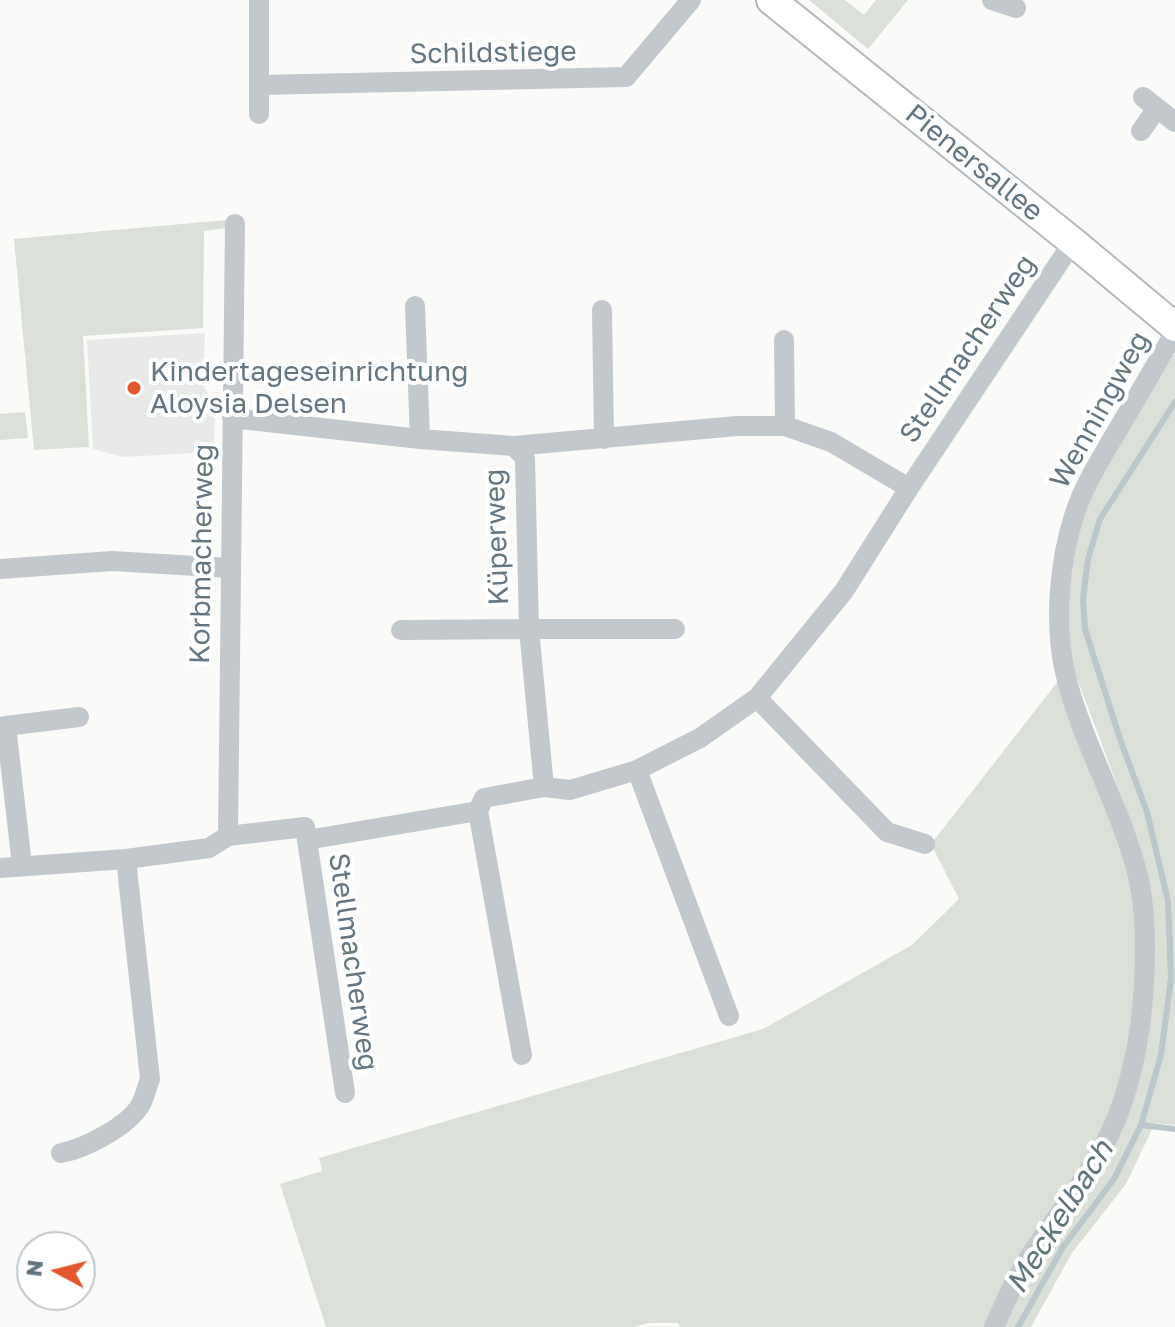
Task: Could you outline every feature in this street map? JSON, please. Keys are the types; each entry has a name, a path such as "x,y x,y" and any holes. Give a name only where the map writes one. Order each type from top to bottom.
{"main road":[{"name":"Pienersallee","path":"771,0 1073,242 1175,329"}],"street":[{"path":"259,0 259,114"},
{"name":"Schildstiege","path":"259,85 626,77 691,0"},
{"path":"992,0 1016,8"},
{"path":"1141,131 1150,102 1175,122"},
{"name":"Korbmacherweg","path":"228,836 235,224"},
{"name":"Stellmacherweg","path":"307,840 478,811 484,798 544,787 570,790 637,770 700,738 757,698 803,646 844,591 1073,242"},
{"path":"415,306 420,439"},
{"path":"602,310 604,439"},
{"name":"Wenningweg","path":"994,1327 1026,1263 1111,1132 1125,1099 1135,1052 1144,986 1146,932 1138,877 1124,830 1064,670 1060,640 1061,602 1065,554 1085,487 1175,329"},
{"path":"784,340 785,426"},
{"name":"Stellmacherweg","path":"232,418 514,446 737,426 785,426 831,442 909,488"},
{"name":"Küperweg","path":"514,446 525,458 529,629 544,787"},
{"path":"0,569 112,561 230,568"},
{"name":"Küperweg","path":"401,630 675,629"},
{"path":"757,698 887,832 925,844"},
{"path":"22,865 3,727 79,717"},
{"path":"637,770 729,1016"},
{"path":"478,811 522,1055"},
{"name":"Stellmacherweg","path":"0,868 126,859 209,848 228,836 305,827 345,1093"},
{"path":"61,1153 76,1150 126,1121 140,1105 150,1079 126,859"}],"shaded area":[{"path":"809,0 845,0 864,15 876,0 908,0 868,49"},
{"path":"227,220 227,228 204,231 203,328 83,336 89,447 34,450 14,239"},
{"path":"205,333 203,385 215,407 214,452 123,457 93,449 87,340"},
{"path":"1170,351 1175,355 1175,1125 1155,1123 1126,1184 1072,1253 1031,1327 1000,1327 1031,1266 1094,1173 1151,988 1128,814 1072,665 1067,637 1074,548 1092,489"},
{"path":"25,412 28,438 0,440 0,414"},
{"path":"1059,680 1126,856 1138,937 1137,986 1118,1098 1084,1166 1017,1261 984,1327 680,1327 678,1323 649,1323 633,1327 326,1327 280,1184 322,1171 319,1158 763,1029 912,945 959,899 931,844"}],"waterway":[{"name":"Meckelbach","path":"1018,1327 1063,1247 1114,1179 1141,1125 1161,1055 1171,978 1168,901 1147,812 1085,629 1083,599 1088,559 1100,519 1175,402"},
{"path":"1141,1125 1175,1129"}],"place":[{"name":"Kindertageseinrichtung Aloysia Delsen","path":"134,388"}]}
